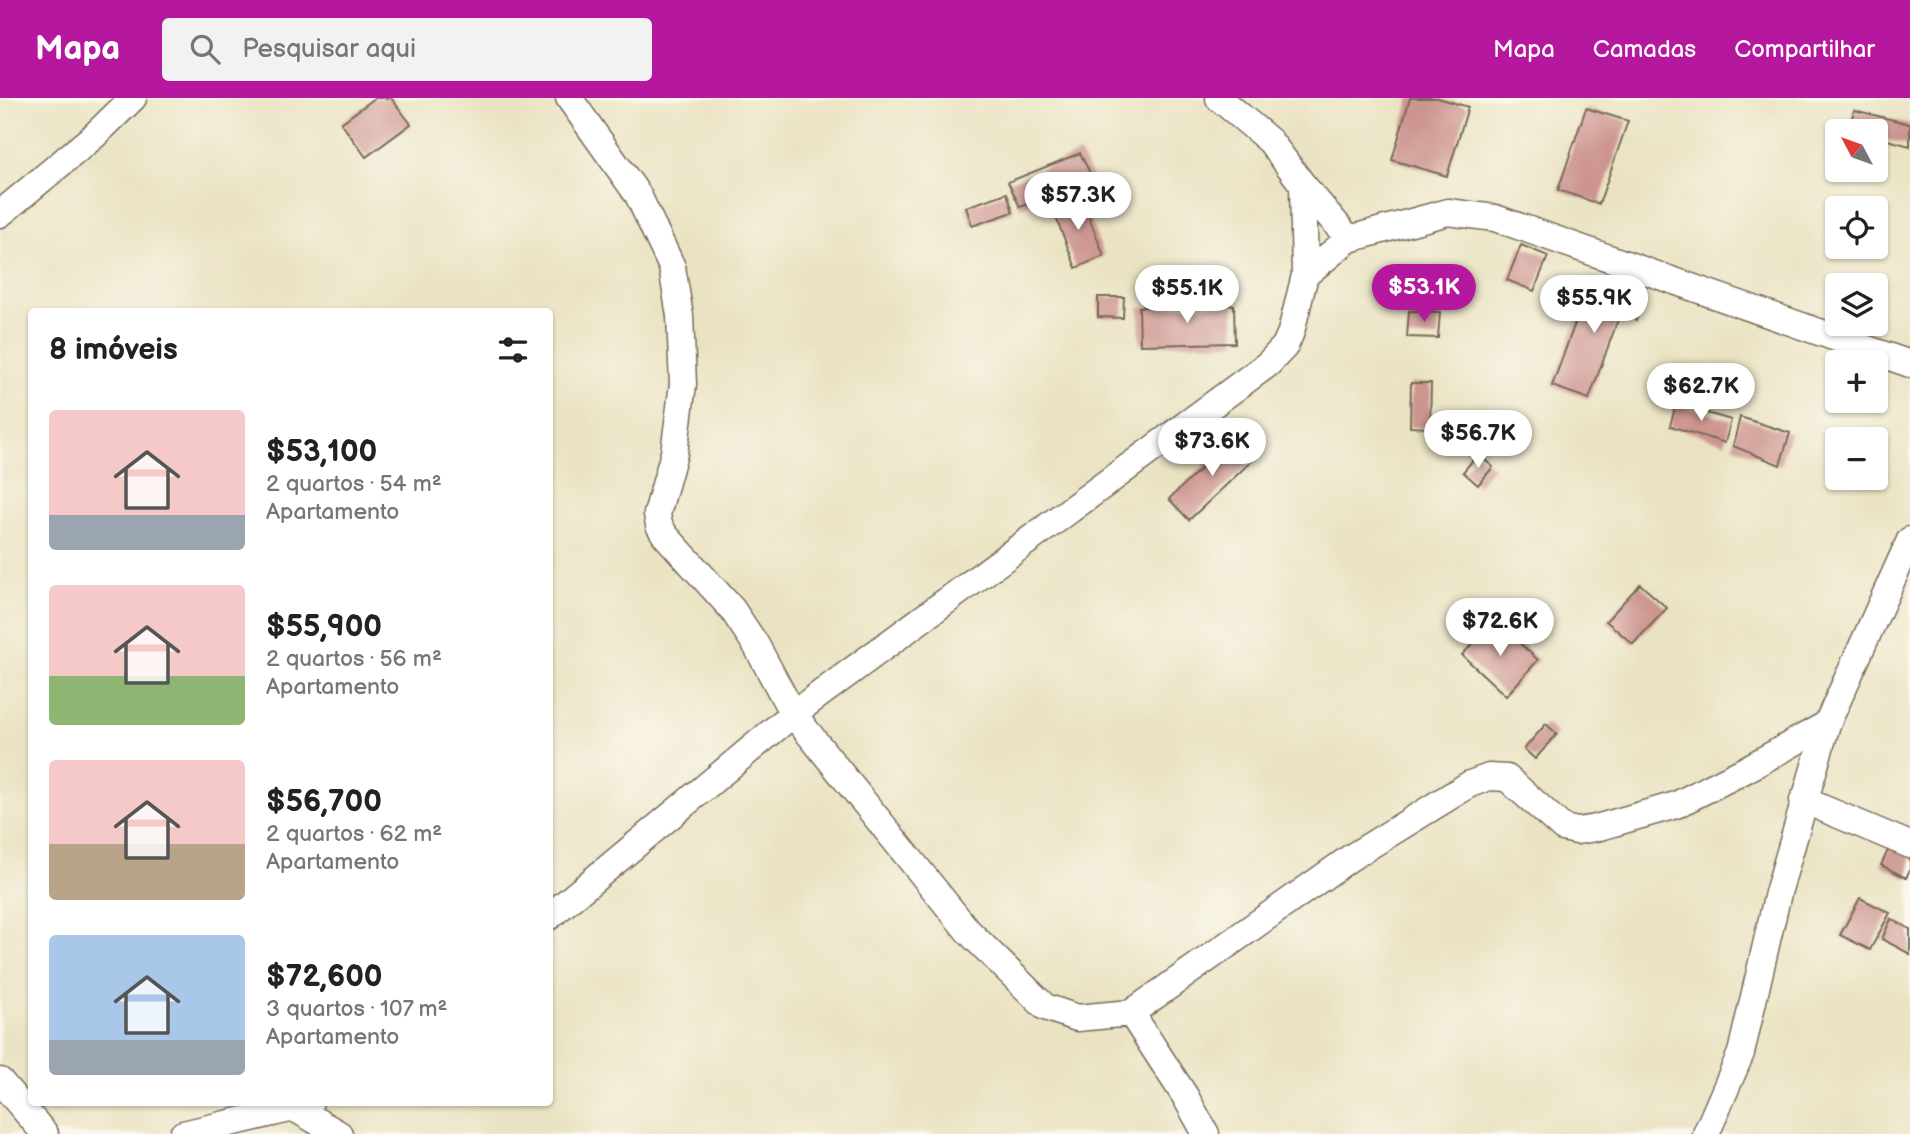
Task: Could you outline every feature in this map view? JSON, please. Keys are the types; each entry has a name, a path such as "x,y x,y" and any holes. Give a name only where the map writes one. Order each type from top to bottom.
{"street":[{"path":"0,214 95,135 133,98"},
{"path":"569,98 638,195 672,267 680,316 683,384 674,453 657,514 659,525 665,536 732,609 756,645 793,713 968,931 1045,1007 1077,1018 1131,1013 1350,858 1471,784 1489,777 1507,778 1563,828 1577,831 1676,805 1826,724"},
{"path":"1219,98 1270,141 1349,239"},
{"path":"553,913 793,713 1268,364 1285,346 1291,332 1305,275 1303,185"},
{"path":"1305,275 1349,239 1448,212 1496,218 1910,364"},
{"path":"1706,1134 1741,1053 1778,893 1826,724 1910,540"},
{"path":"1803,800 1910,845"},
{"path":"1131,1013 1185,1096 1206,1134"},
{"path":"0,1081 45,1134"},
{"path":"183,1134 298,1106"},
{"path":"303,1106 339,1134"}],"building":[{"path":"375,98 391,98 411,124 366,157 341,123"},
{"path":"1410,98 1438,98 1468,107 1447,176 1392,160"},
{"path":"1586,108 1628,121 1599,204 1558,190"},
{"path":"1854,110 1910,124 1910,146 1888,140 1888,119 1852,119"},
{"path":"1080,153 1094,181 1020,207 1008,182"},
{"path":"1007,193 1013,212 972,226 966,207"},
{"path":"1080,194 1104,256 1076,268 1053,210"},
{"path":"1521,245 1548,256 1534,291 1507,280"},
{"path":"1592,277 1645,297 1636,320 1620,314 1589,399 1552,386"},
{"path":"1098,297 1124,297 1123,318 1098,317"},
{"path":"1234,305 1235,343 1140,345 1139,307"},
{"path":"1409,311 1440,312 1438,338 1407,337"},
{"path":"1411,383 1431,383 1430,428 1410,427"},
{"path":"1676,404 1731,420 1725,443 1670,426"},
{"path":"1740,417 1790,433 1780,465 1733,446"},
{"path":"1234,437 1256,457 1189,520 1169,499"},
{"path":"1478,454 1493,467 1478,485 1463,472"},
{"path":"1640,584 1667,608 1633,644 1606,621"},
{"path":"1495,620 1538,660 1506,696 1462,655"},
{"path":"1546,724 1557,734 1535,759 1524,749"},
{"path":"1890,846 1910,856 1910,869 1906,878 1881,865"},
{"path":"1860,898 1890,913 1870,950 1840,935"},
{"path":"1891,919 1910,929 1910,954 1882,939"}]}
